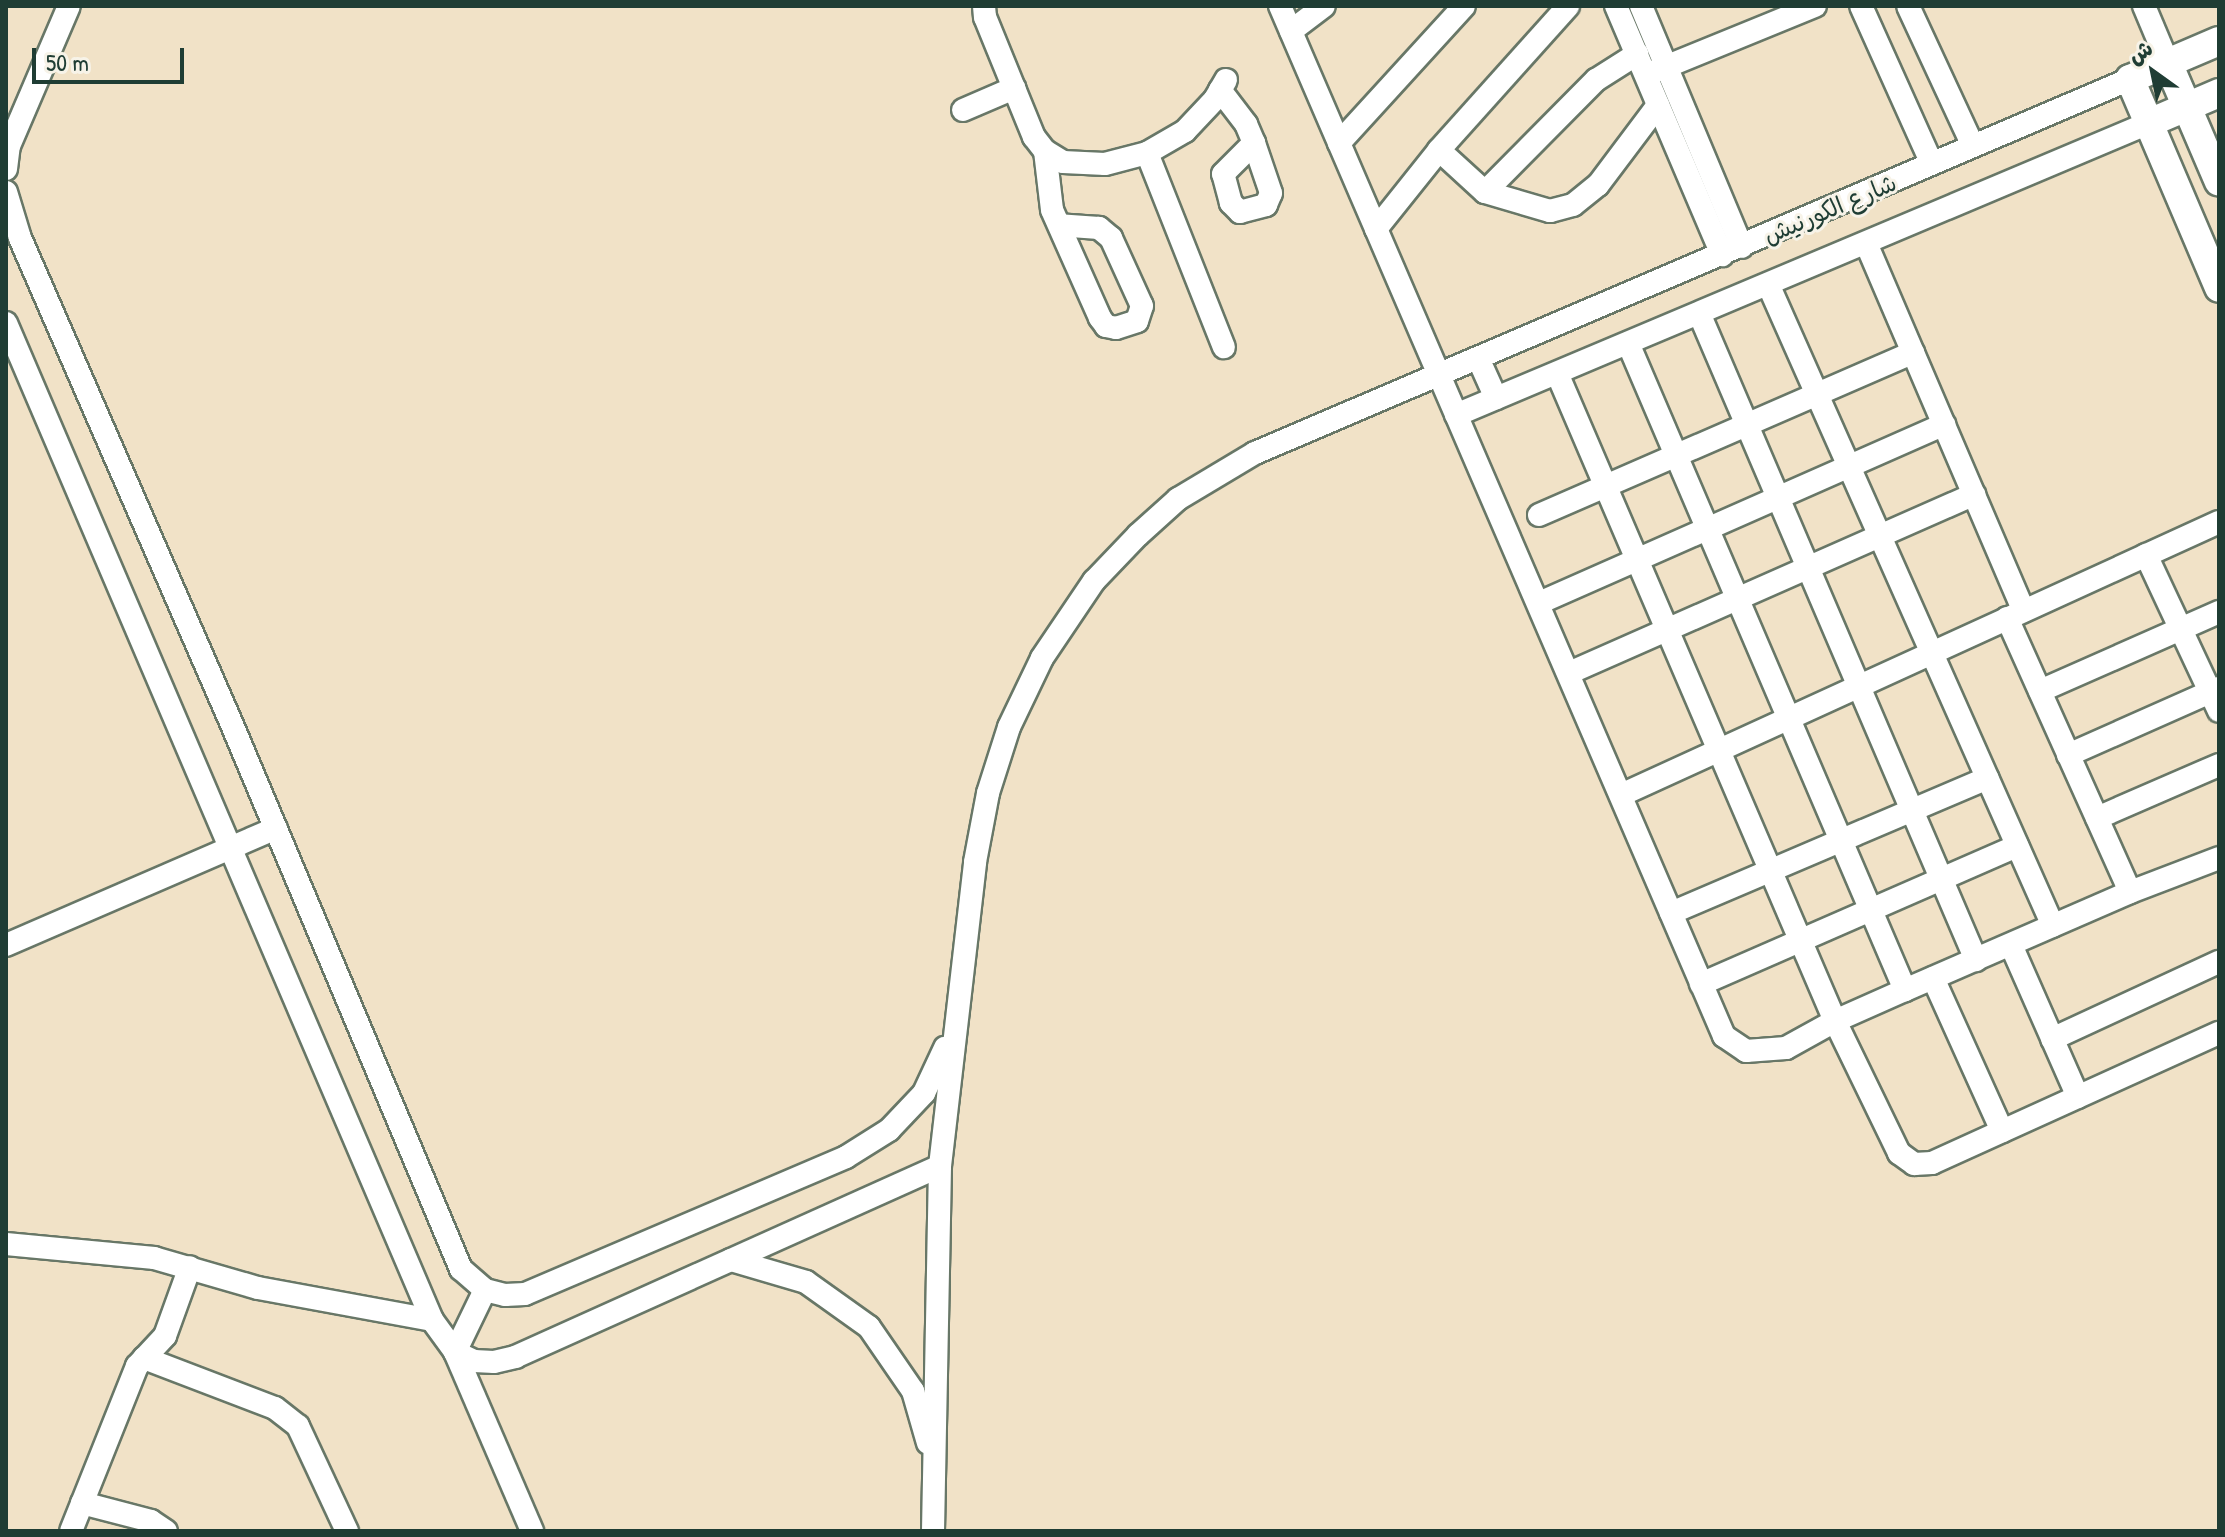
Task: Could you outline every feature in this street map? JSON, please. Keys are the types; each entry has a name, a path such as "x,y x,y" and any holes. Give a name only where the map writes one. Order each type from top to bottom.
{"main road":[{"name":"شارع الكورنيش","path":"2130,79 2219,41"},
{"path":"2168,63 2219,182"},
{"path":"2130,79 2219,288"},
{"name":"شارع الكورنيش","path":"2149,123 2219,93"}],"street":[{"path":"6,169 9,146 69,6"},
{"path":"984,6 985,17 1034,137 1045,151 1063,162 1105,164 1147,153 1185,131 1223,85 1254,143"},
{"path":"1280,6 1724,1036 1746,1051 1786,1048 1835,1021 1905,990 2130,892 2219,858"},
{"path":"1291,31 1324,6"},
{"path":"1339,143 1464,6"},
{"path":"1376,229 1439,150 1568,6"},
{"path":"1616,6 1650,65 1732,251"},
{"path":"1641,6 1658,105 1732,251"},
{"path":"1485,192 1596,80 1650,65 1815,6"},
{"path":"1861,6 1932,164"},
{"path":"1908,6 1973,146"},
{"path":"2144,6 2168,63"},
{"name":"شارع الكورنيش","path":"933,1531 940,1166 975,862 992,780 1009,727 1042,658 1094,581 1178,499 1242,460 2130,79"},
{"path":"963,110 1014,88"},
{"path":"1439,150 1485,192 1550,211 1573,205 1598,185 1658,105"},
{"name":"شارع الكورنيش","path":"1456,415 2149,123"},
{"path":"1045,151 1048,192 1060,225 1102,322 1116,328 1137,321 1142,306 1111,238 1099,228 1060,225"},
{"path":"1147,153 1224,347"},
{"path":"6,192 20,238 276,828 461,1269 485,1290 505,1295 525,1294 846,1157 889,1130 924,1093 953,1033"},
{"path":"1866,243 1974,494 2040,691 2130,892"},
{"path":"1768,284 2053,926"},
{"path":"1699,313 1976,960"},
{"path":"6,323 432,1320 455,1352 532,1531"},
{"path":"1628,343 1905,990"},
{"path":"1539,515 1913,352"},
{"path":"1478,358 1496,398"},
{"path":"1557,373 1835,1021 1899,1153 1906,1160 1923,1165 1932,1163 2219,1033"},
{"path":"1539,603 1944,424"},
{"path":"1569,673 1974,494"},
{"path":"1621,795 2219,522"},
{"path":"2068,755 2216,697 2146,555"},
{"path":"2040,691 2219,612"},
{"path":"2097,818 2219,765"},
{"path":"1671,913 1987,778"},
{"path":"6,945 276,828"},
{"path":"1701,984 2017,846"},
{"path":"2011,945 2078,1097"},
{"path":"2052,1039 2219,962"},
{"path":"1933,978 2002,1131"},
{"path":"455,1352 474,1361 494,1362 515,1357 940,1166"},
{"path":"6,1244 154,1258 258,1288 432,1320"},
{"path":"731,1260 806,1282 869,1327 913,1391 935,1466"},
{"path":"71,1531 137,1366 165,1336 190,1267"},
{"path":"455,1352 485,1290"},
{"path":"144,1358 275,1408 298,1426 347,1531"},
{"path":"82,1503 129,1513 166,1531"}]}
